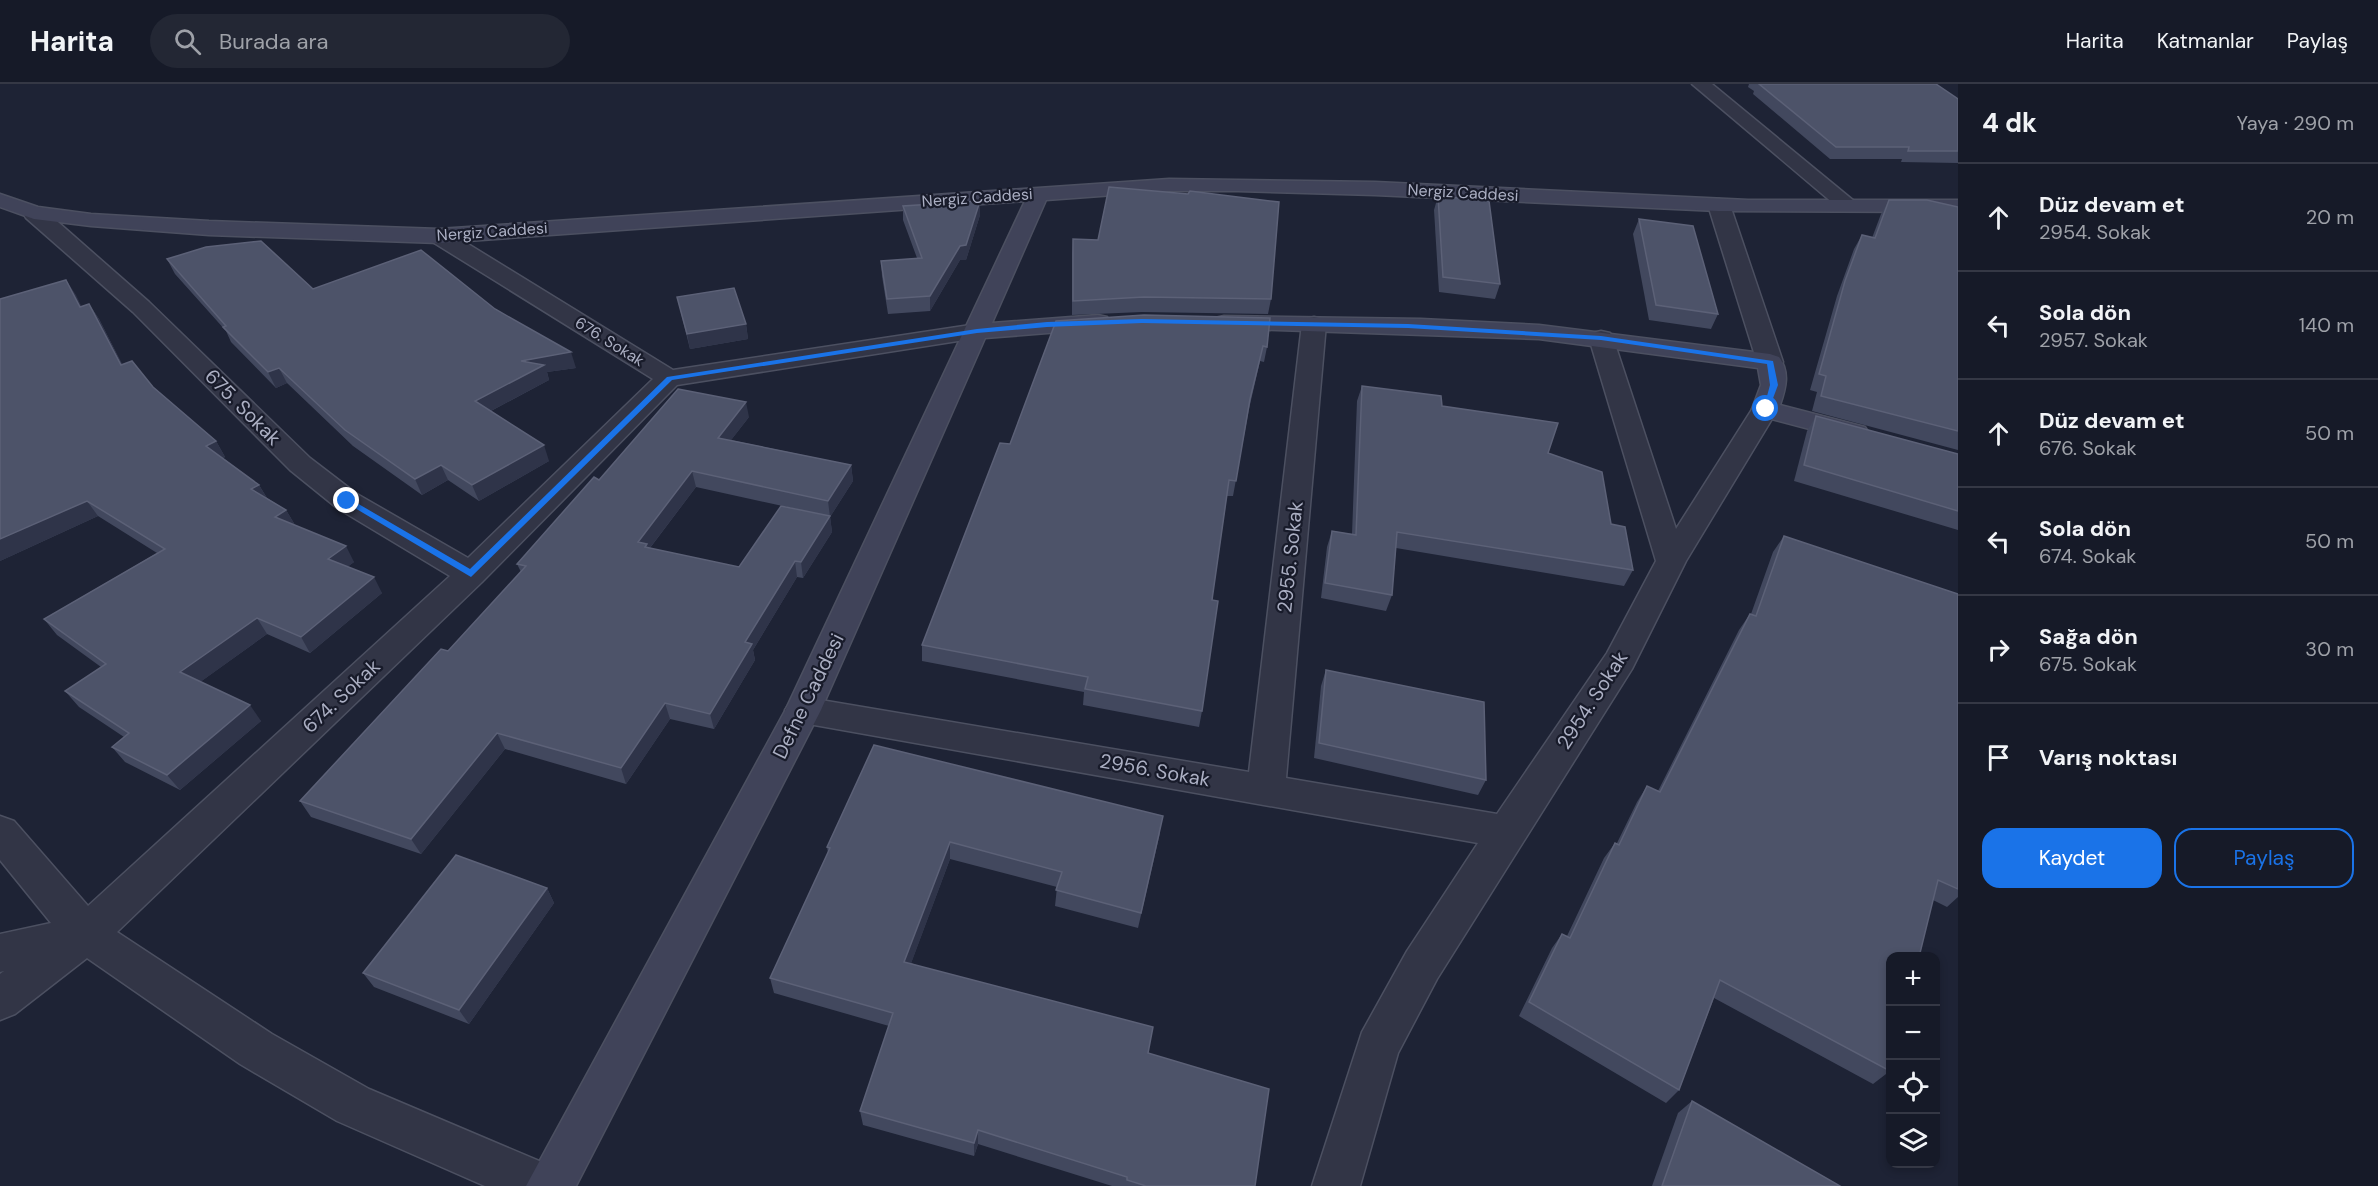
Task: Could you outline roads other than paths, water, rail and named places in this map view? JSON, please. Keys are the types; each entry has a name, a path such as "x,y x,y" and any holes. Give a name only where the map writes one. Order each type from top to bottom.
{"street":[{"path":"1701,84 1847,205"},
{"name":"Nergiz Caddesi","path":"0,200 34,213 210,228 439,236 1169,185 1272,185 1719,205 1958,206"},
{"name":"Defne Caddesi","path":"550,1186 803,710 1039,193"},
{"name":"2954. Sokak","path":"1336,1186 1378,1047 1422,965 1506,832 1620,660 1671,561 1766,409 1774,385 1770,362 1719,205"},
{"name":"675. Sokak","path":"34,213 141,307 300,464 347,501 471,574"},
{"name":"676. Sokak","path":"439,236 669,378"},
{"path":"669,378 977,331 1047,324 1122,322"},
{"path":"1200,322 1478,328 1601,338 1770,362"},
{"name":"2955. Sokak","path":"1266,789 1314,324"},
{"path":"1601,338 1671,561"},
{"name":"674. Sokak","path":"0,1000 86,934 471,574 669,378"},
{"path":"1766,409 1879,440"},
{"name":"2956. Sokak","path":"803,710 1506,832"},
{"path":"0,832 86,934 256,1049 353,1105 541,1186"},
{"path":"0,954 86,934"}]}
